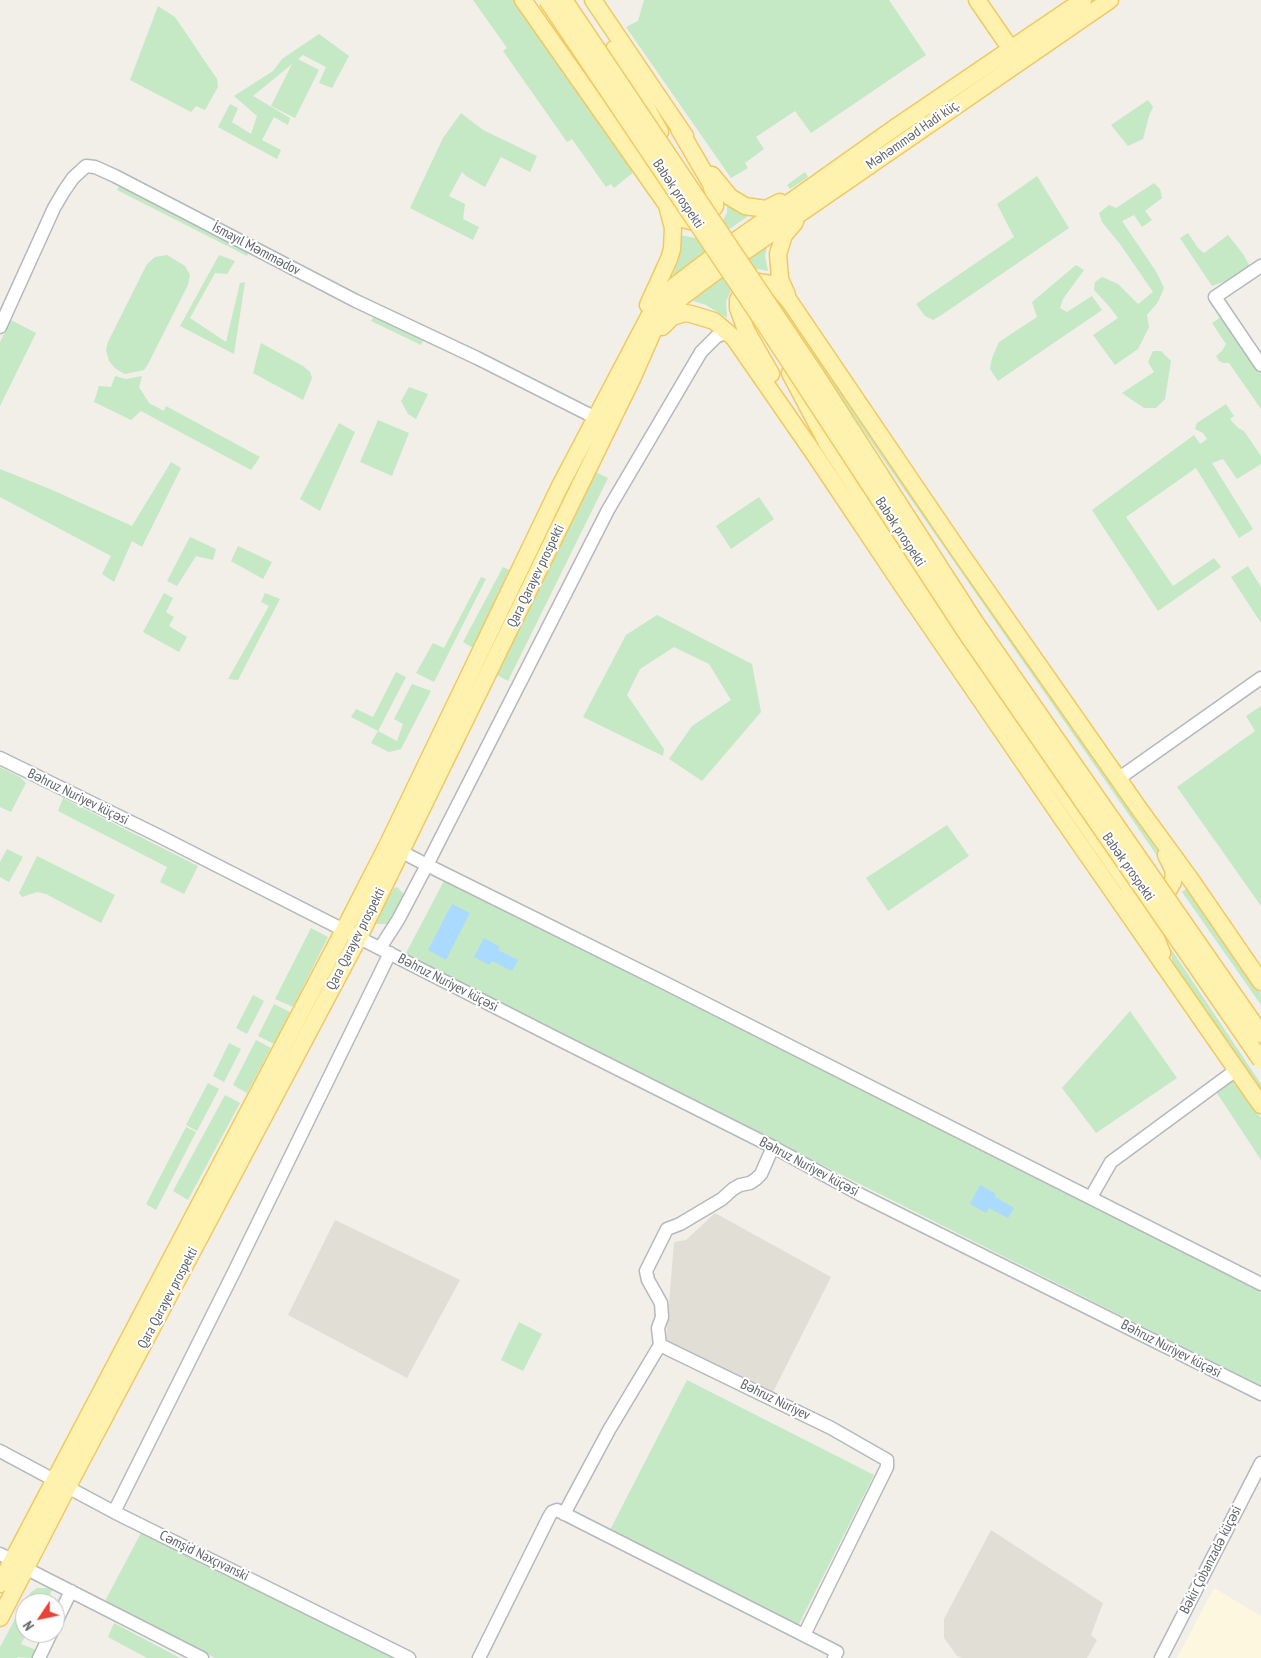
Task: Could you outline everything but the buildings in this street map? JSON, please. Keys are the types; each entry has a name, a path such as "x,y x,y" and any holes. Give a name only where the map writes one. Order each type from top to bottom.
{"main road":[{"name":"Babək prospekti","path":"524,0 667,205"},
{"path":"539,0 677,180"},
{"name":"Babək prospekti","path":"547,0 816,375 975,622 1261,1034"},
{"name":"Babək prospekti","path":"564,0 766,326 965,630 1261,1060"},
{"path":"580,0 623,64 677,180"},
{"path":"593,0 679,129 723,189 738,202 759,209 766,209 782,200"},
{"path":"977,0 1016,55"},
{"name":"Məhəmməd Hadi küç.","path":"713,265 816,202 1016,55 1084,0"},
{"name":"Məhəmməd Hadi küç.","path":"713,265 744,235 896,127 1110,0"},
{"path":"648,305 665,287 782,200 869,141 896,127"},
{"path":"667,205 683,219 694,222 707,217 715,206 716,198 710,184 679,129"},
{"path":"790,302 780,279 778,254 781,240 793,224 816,202"},
{"path":"613,384 628,344 669,259 672,249 673,228 667,205"},
{"name":"Qara Qarayev prospekti","path":"0,1584 12,1561 61,1483 352,934 632,379 654,329 661,318 713,265"},
{"name":"Qara Qarayev prospekti","path":"394,848 559,488 654,308 677,284 713,265"},
{"path":"815,455 746,330 738,308 738,300 744,290 758,282 771,284 778,288 790,302 956,546 1261,982"},
{"path":"632,379 662,327 672,317 685,314 701,316 714,321 734,338 815,455"},
{"path":"766,326 827,442 1015,723 1128,885 1154,930 1169,972"},
{"path":"816,375 1261,1014"},
{"name":"Babək prospekti","path":"815,455 999,727 1261,1105"},
{"path":"1128,885 1141,896 1153,898 1161,895 1168,889 1174,876 1172,865 1140,810"},
{"name":"Qara Qarayev prospekti","path":"0,1618 12,1561"}],"street":[{"name":"İsmayıl Məmmədov","path":"0,327 54,208 64,191 73,178 86,166 95,167 124,180 356,301 477,358 590,415"},
{"path":"1261,266 1215,297 1261,366"},
{"path":"114,1512 235,1270 398,920 608,510 701,352 716,337 728,332"},
{"path":"580,447 590,415 628,344"},
{"path":"1118,779 1261,678"},
{"name":"Bəhruz Nuriyev küçəsi","path":"0,758 773,1147 862,1195 1261,1394"},
{"path":"394,848 1261,1284"},
{"path":"1091,1197 1111,1162 1236,1070"},
{"path":"564,1514 609,1430 660,1345 658,1328 662,1317 660,1303 648,1280 646,1271 667,1229 680,1224 722,1199 740,1185 750,1183 756,1179 761,1174 773,1147"},
{"name":"Bəhruz Nuriyev","path":"660,1345 798,1410 887,1460 887,1467 804,1635"},
{"name":"Cəmşid Naxçıvanski","path":"0,1452 114,1512 409,1658"},
{"name":"Bəkir Çobanzadə küçəsi","path":"1161,1658 1261,1463"},
{"path":"480,1658 549,1517 552,1512 557,1510 837,1652 834,1658"},
{"path":"12,1561 202,1658"},
{"path":"65,1603 71,1591"},
{"path":"38,1658 46,1643"}],"shaded area":[{"path":"715,1213 831,1277 772,1394 666,1341 674,1242 686,1240"},
{"path":"335,1220 460,1280 407,1378 288,1315"},
{"path":"991,1530 1103,1603 1091,1635 1097,1640 1087,1658 963,1658 957,1656 944,1638 944,1619"},
{"path":"1214,1588 1261,1616 1261,1658 1177,1658"}],"green space":[{"path":"473,0 516,0 635,171 614,188 611,184 606,187 572,139 567,142 503,51 507,48"},
{"path":"644,0 889,0 926,55 811,133 795,111 756,137 764,149 745,163 748,168 731,178 626,27 638,21"},
{"path":"158,6 175,17 217,79 218,87 205,110 196,106 191,112 130,80"},
{"path":"319,34 349,56 332,88 319,83 326,67 303,55 298,59 319,70 295,118 271,106 292,64 253,96 290,118 288,125 274,117 262,140 281,150 277,159 218,127 230,104 238,108 232,122 251,134 257,116 234,96 273,71 282,59"},
{"path":"1148,100 1153,107 1143,139 1128,146 1111,125"},
{"path":"461,113 483,130 537,156 530,172 501,157 485,187 462,172 449,196 465,204 463,219 479,227 473,240 410,208 443,138"},
{"path":"805,172 808,177 790,189 787,185"},
{"path":"1037,176 1069,228 943,314 933,320 925,316 916,304 1014,237 997,204"},
{"path":"1154,183 1160,189 1162,198 1145,211 1152,220 1142,227 1134,215 1122,221 1157,273 1164,288 1158,302 1147,315 1149,327 1138,349 1115,365 1093,335 1118,318 1094,290 1095,282 1102,277 1118,284 1138,304 1153,292 1120,244 1102,222 1099,213 1109,205 1116,208"},
{"path":"120,185 250,250 247,256 117,190"},
{"path":"727,202 754,212 728,230 722,222 727,213"},
{"path":"1188,233 1198,248 1204,253 1228,235 1250,266 1231,279 1212,286 1180,238"},
{"path":"679,235 696,238 705,251 672,277 679,259"},
{"path":"769,238 765,256 768,271 754,270 745,256"},
{"path":"167,255 185,266 190,275 188,285 144,370 125,374 116,369 109,361 106,350 108,342 147,264 155,257"},
{"path":"219,255 235,261 227,274 215,273 190,318 226,342 240,283 245,282 234,354 180,326"},
{"path":"1076,265 1084,270 1063,299 1060,308 1067,312 1092,296 1102,310 998,381 990,369 992,358 999,342 1037,317 1032,302"},
{"path":"722,277 731,291 726,301 727,318 706,305 690,300"},
{"path":"765,288 771,289 1171,870 1169,873"},
{"path":"375,314 424,339 421,345 371,321"},
{"path":"1224,315 1261,369 1261,409 1229,363 1219,361 1216,356 1226,344 1212,323"},
{"path":"11,320 36,333 0,406 0,342"},
{"path":"261,343 303,366 310,372 312,378 303,400 253,373"},
{"path":"1153,351 1161,351 1171,361 1165,399 1156,408 1144,408 1122,393 1154,372 1148,362"},
{"path":"115,376 126,379 142,376 139,387 149,403 164,411 166,406 260,457 251,470 141,411 131,420 94,402 99,386 111,387"},
{"path":"409,387 428,394 416,419 408,414 401,401"},
{"path":"1226,404 1234,416 1230,419 1238,428 1244,431 1261,456 1261,464 1237,479 1223,459 1212,463 1253,529 1239,538 1196,468 1126,517 1173,586 1214,558 1221,567 1158,611 1092,510 1194,435 1200,444 1207,439 1203,433 1195,429 1197,423"},
{"path":"378,420 409,433 392,476 360,462"},
{"path":"339,423 355,432 320,511 300,499"},
{"path":"171,462 181,468 142,547 132,541 114,582 102,574 111,556 0,497 0,469 132,526"},
{"path":"596,472 608,478 508,681 497,675"},
{"path":"759,497 774,519 731,549 716,526"},
{"path":"190,537 216,549 213,560 196,556 177,586 167,581"},
{"path":"238,546 272,562 263,579 231,561"},
{"path":"1248,566 1261,587 1261,623 1231,577"},
{"path":"503,567 513,572 473,648 463,642"},
{"path":"481,577 486,579 434,682 416,673 433,643 444,648"},
{"path":"164,593 173,598 166,612 174,617 169,626 187,637 179,652 143,632"},
{"path":"265,593 280,599 238,680 228,679 269,606 261,602"},
{"path":"657,615 752,664 761,712 702,781 669,759 692,726 731,700 709,664 674,647 640,669 627,695 664,749 663,756 583,717 626,635"},
{"path":"396,672 406,677 378,731 351,717 356,709 373,717"},
{"path":"412,684 431,691 401,749 389,752 371,743 378,731 397,741 403,724 394,719"},
{"path":"1261,706 1261,906 1177,787 1255,731 1246,716"},
{"path":"0,767 20,777 26,783 11,812 0,807"},
{"path":"63,798 198,866 184,894 160,882 167,867 58,811"},
{"path":"947,825 969,856 888,911 866,878"},
{"path":"7,849 23,857 9,882 0,877 0,862"},
{"path":"37,856 115,895 101,923 46,894 37,892 22,897 19,893"},
{"path":"445,879 1261,1292 1261,1386 405,955"},
{"path":"397,887 405,895 392,920 386,924 377,924 375,922 394,888"},
{"path":"1189,887 1261,994 1261,1005 1182,892"},
{"path":"311,928 328,937 293,1007 275,999"},
{"path":"1169,946 1261,1084 1261,1096 1175,972"},
{"path":"253,995 264,1001 247,1034 236,1028"},
{"path":"274,1004 290,1012 274,1044 258,1036"},
{"path":"1130,1011 1177,1078 1096,1133 1062,1088"},
{"path":"256,1040 271,1048 247,1093 233,1085"},
{"path":"229,1043 241,1049 224,1082 213,1076"},
{"path":"1232,1077 1261,1118 1261,1160 1215,1090"},
{"path":"208,1083 219,1089 197,1131 186,1125"},
{"path":"225,1095 240,1103 188,1200 173,1191"},
{"path":"186,1127 196,1132 156,1210 146,1204"},
{"path":"519,1322 542,1334 523,1371 501,1360"},
{"path":"687,1380 874,1475 798,1626 609,1532"},
{"path":"142,1531 397,1658 215,1658 104,1603"},
{"path":"37,1588 53,1589 51,1593 30,1593"},
{"path":"15,1619 15,1643 22,1643 36,1650 33,1658 0,1658 0,1647"},
{"path":"114,1623 180,1658 147,1658 108,1637"}],"water":[{"path":"452,904 470,913 446,960 428,950"},
{"path":"484,938 500,947 498,950 518,960 512,971 492,961 489,965 474,957"},
{"path":"980,1185 996,1194 995,1197 1014,1208 1008,1218 989,1208 986,1213 970,1204"}]}
